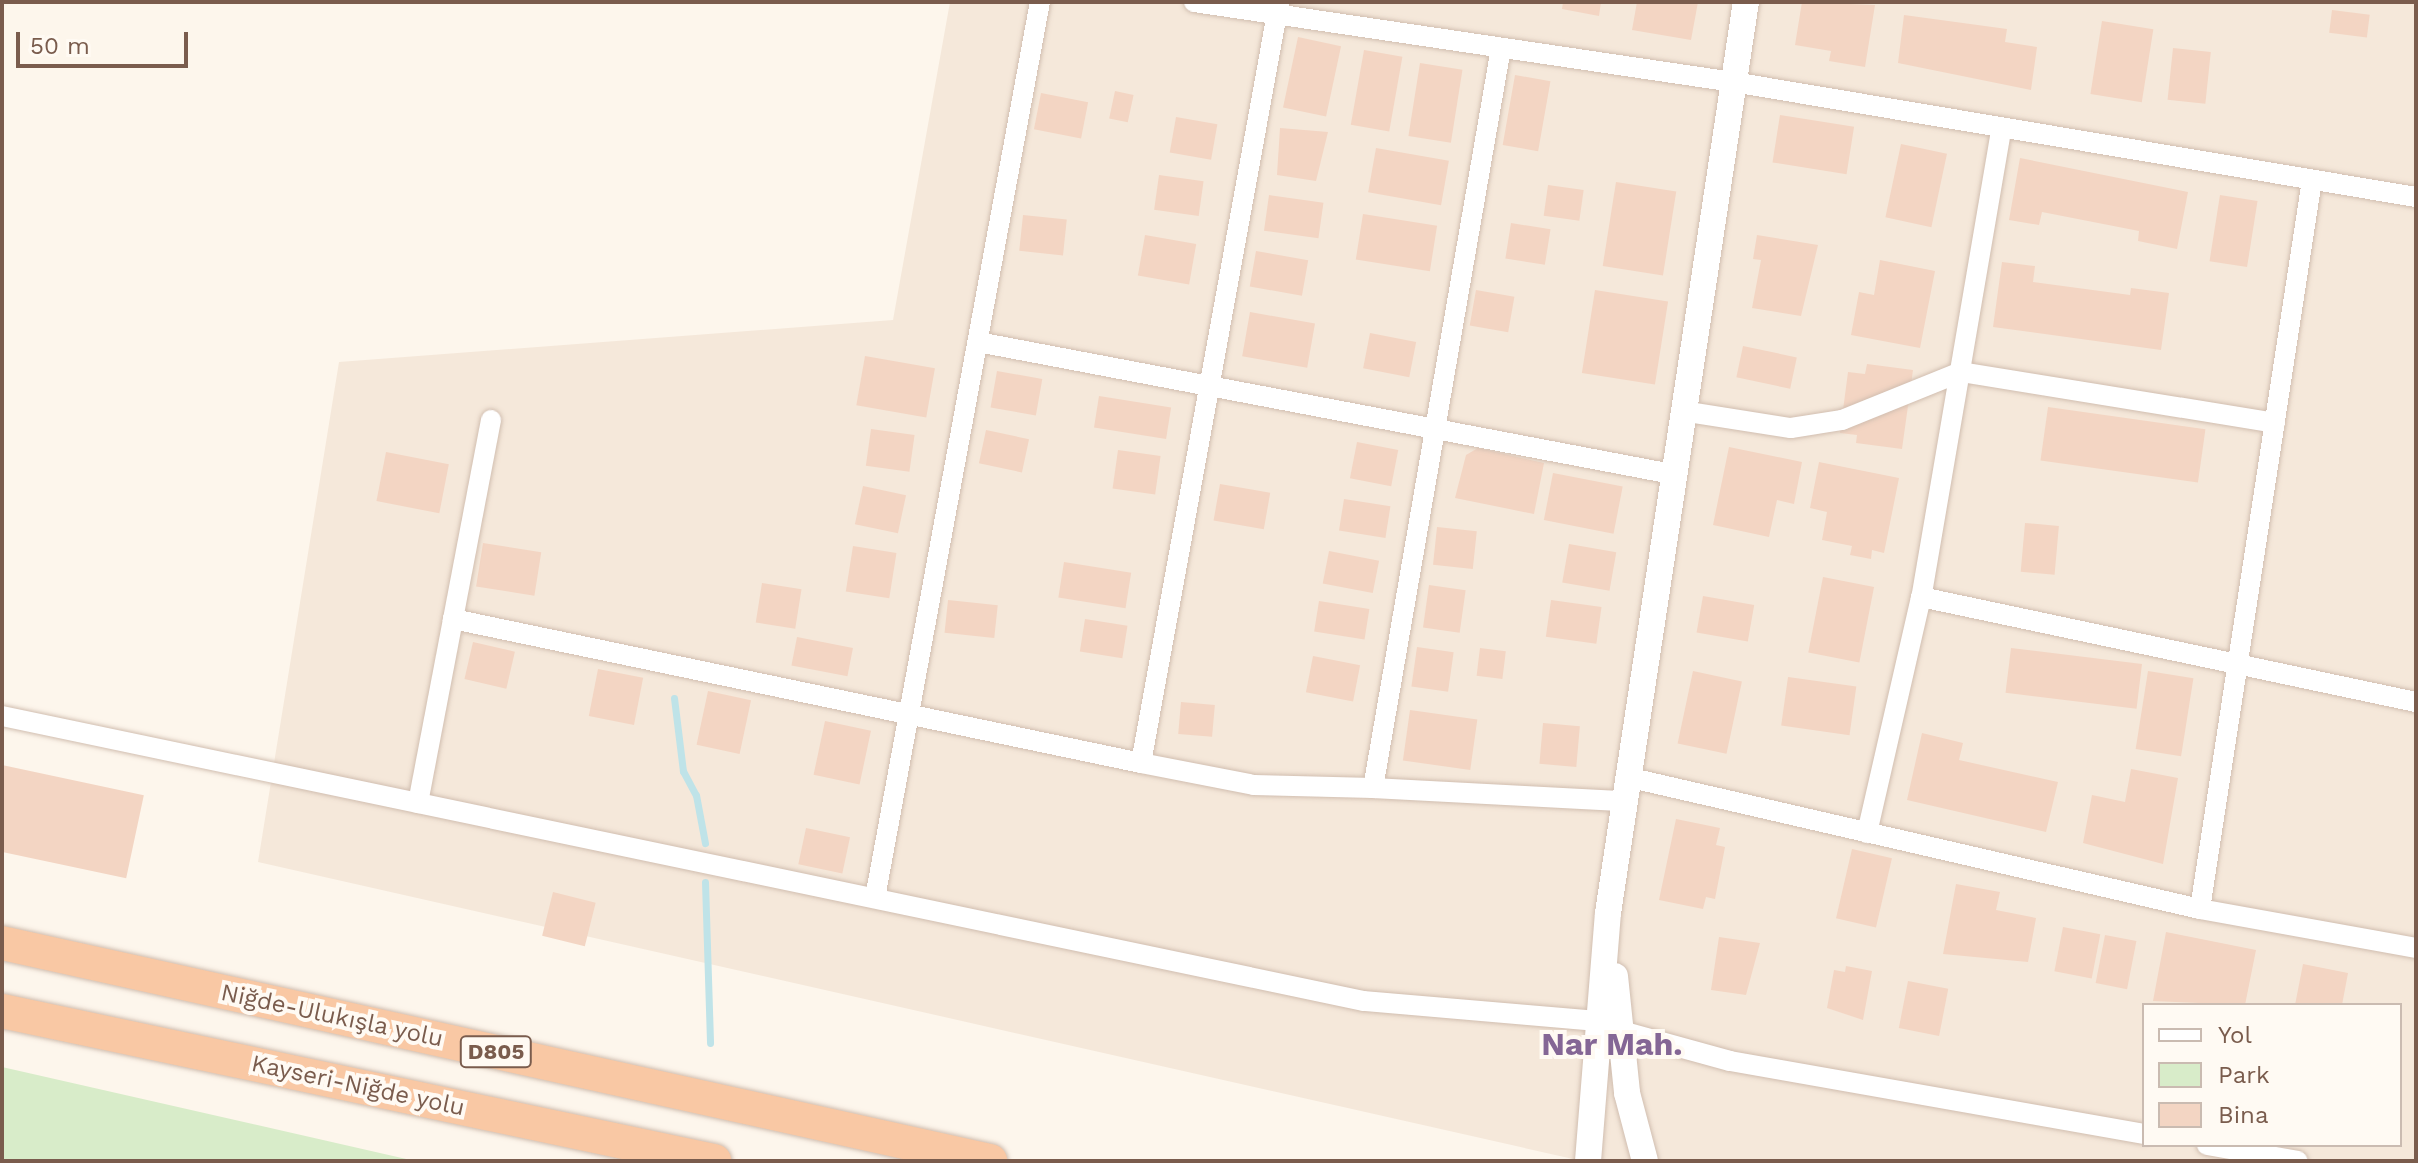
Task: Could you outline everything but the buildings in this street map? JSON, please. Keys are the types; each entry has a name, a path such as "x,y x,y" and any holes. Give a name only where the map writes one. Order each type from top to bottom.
{"highway":[{"name":"Niğde-Ulukışla yolu","path":"2,943 990,1161"},
{"name":"Kayseri-Niğde yolu","path":"2,1011 714,1161"}],"street":[{"path":"875,898 1040,2"},
{"path":"1194,2 1278,8 1501,48 1733,82 2001,131 2416,197"},
{"path":"1588,1161 1610,1026 1608,913 1672,474 1746,2"},
{"path":"1141,763 1278,8"},
{"path":"1373,788 1501,48"},
{"path":"1867,833 1921,597 2001,131"},
{"path":"2200,909 2312,180"},
{"path":"978,342 1672,474"},
{"path":"1682,411 1791,428 1842,420 1961,372 2275,423"},
{"path":"418,803 491,420"},
{"path":"1921,597 2416,702"},
{"path":"453,619 909,717 1254,785 1626,789 1867,833 2200,909 2416,948"},
{"path":"2,716 1364,1001 1610,1026 1730,1061 2142,1134"},
{"path":"1610,1026 1645,1161"},
{"path":"2218,1147 2298,1161"}],"shaded area":[{"path":"950,2 2416,2 2416,1161 1582,1161 258,862 339,362 893,320"}],"green space":[{"path":"2,1067 415,1161 2,1161"}],"waterway":[{"path":"674,698 683,771 696,795 705,843"},
{"path":"705,882 710,1043"}],"district":[{"name":"Nar Mah.","path":"1612,1044"}]}
